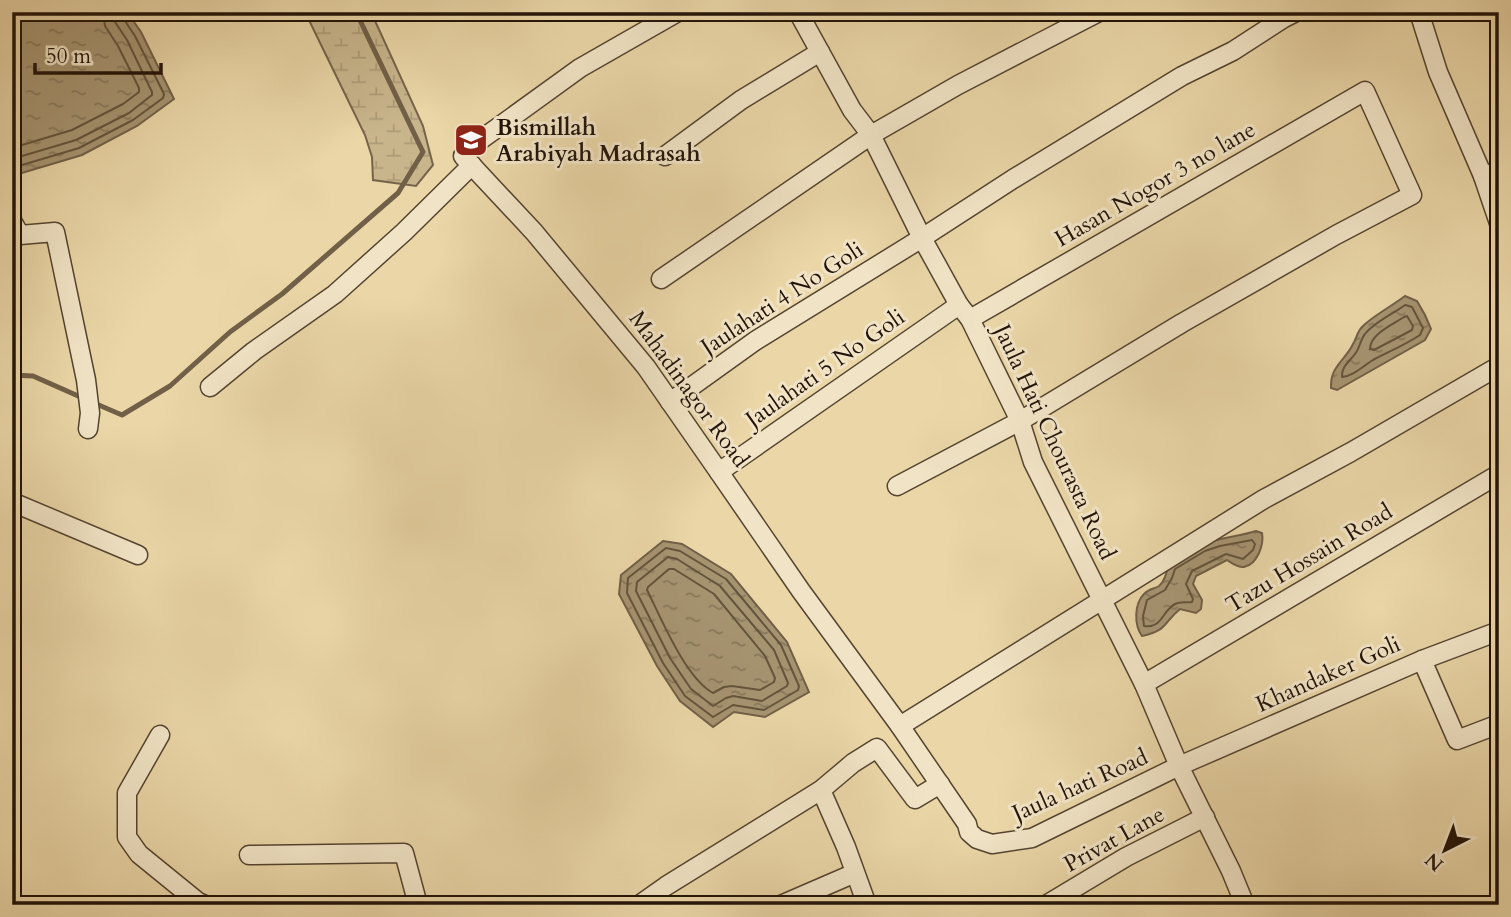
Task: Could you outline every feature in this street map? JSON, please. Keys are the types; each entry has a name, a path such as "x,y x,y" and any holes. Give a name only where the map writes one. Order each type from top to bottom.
{"street":[{"path":"210,387 254,351 335,294 404,232 468,161 479,141 580,68 678,12"},
{"name":"Jaula Hati Chourasta Road","path":"798,12 852,110 870,135 1020,421 1033,462 1144,684 1245,905"},
{"path":"661,279 870,135 958,85 1099,12"},
{"name":"Jaulahati 4 No Goli","path":"670,402 755,341 1013,179 1182,76 1233,51 1296,12"},
{"path":"1419,12 1438,72 1491,174 1499,223"},
{"path":"665,156 741,100 820,52"},
{"name":"Hasan Nogor 3 no lane","path":"964,312 1365,91 1412,195 1336,234 1020,421"},
{"name":"Mahadinagor Road","path":"468,161 534,232 646,367 800,591 900,726"},
{"path":"12,221 20,235 55,232 86,380 89,421"},
{"name":"Jaulahati 5 No Goli","path":"719,472 964,312"},
{"path":"900,726 1264,499 1499,366"},
{"path":"897,486 1020,421"},
{"name":"Tazu Hossain Road","path":"1144,684 1499,474"},
{"path":"12,502 138,555"},
{"name":"Khandaker Goli","path":"1180,766 1422,660 1499,631"},
{"path":"1422,660 1457,740 1499,724"},
{"name":"Jaula hati Road","path":"900,726 967,824 968,832 976,839 992,844 1032,838 1180,766"},
{"path":"160,735 127,793 127,837 139,854 205,905"},
{"path":"639,905 821,790 853,763 877,748 915,799 940,784"},
{"path":"821,790 867,905"},
{"name":"Privat Lane","path":"1046,905 1126,857 1205,817"},
{"path":"249,855 404,853 418,905"},
{"path":"781,905 855,873"}],"green space":[{"path":"305,12 371,12 423,126 433,165 416,186 373,180 372,157 365,135"}],"water":[{"path":"12,12 127,12 141,32 174,99 137,126 82,155 12,176"},
{"path":"1405,296 1417,301 1425,315 1431,329 1425,340 1337,390 1331,388 1335,369 1350,350 1361,327"},
{"path":"1256,531 1262,533 1262,543 1253,562 1242,567 1227,560 1196,576 1193,584 1202,600 1201,609 1196,613 1180,609 1161,629 1142,636 1136,621 1138,603 1146,592 1161,584 1168,565 1208,542"},
{"path":"663,541 682,544 731,574 787,642 809,692 765,717 734,712 713,727 680,701 657,666 619,594 621,575"}],"waterway":[{"path":"94,403 122,415 170,386 230,332 282,294 398,193 423,152 356,12"},
{"path":"12,375 33,376 85,399"}],"place":[{"name":"Bismillah Arabiyah Madrasah","path":"471,140"}]}
